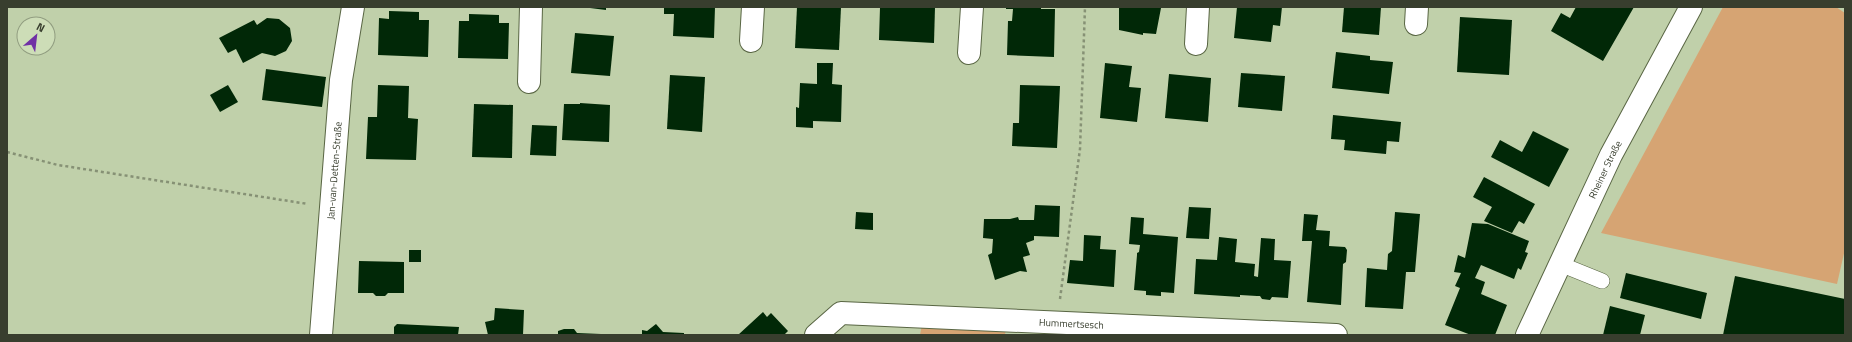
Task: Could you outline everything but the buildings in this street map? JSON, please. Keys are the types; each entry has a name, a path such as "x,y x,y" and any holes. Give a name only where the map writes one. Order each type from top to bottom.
{"street":[{"name":"Jan-van-Detten-Straße","path":"321,335 341,80 353,7"},
{"path":"529,82 531,7"},
{"path":"751,41 752,7"},
{"path":"969,53 972,7"},
{"path":"1196,44 1198,7"},
{"name":"Rheiner Straße","path":"1527,335 1611,155 1691,7"},
{"name":"Hummertsesch","path":"816,335 841,313 1336,335"}],"lane":[{"path":"1560,264 1602,281"}],"path":[{"path":"1057,322 1080,149 1085,7"},
{"path":"7,152 58,166 330,208"}],"shaded area":[{"path":"1723,7 1836,7 1845,13 1845,249 1837,284 1601,233"},
{"path":"922,324 1006,327 1005,335 920,335"}]}
